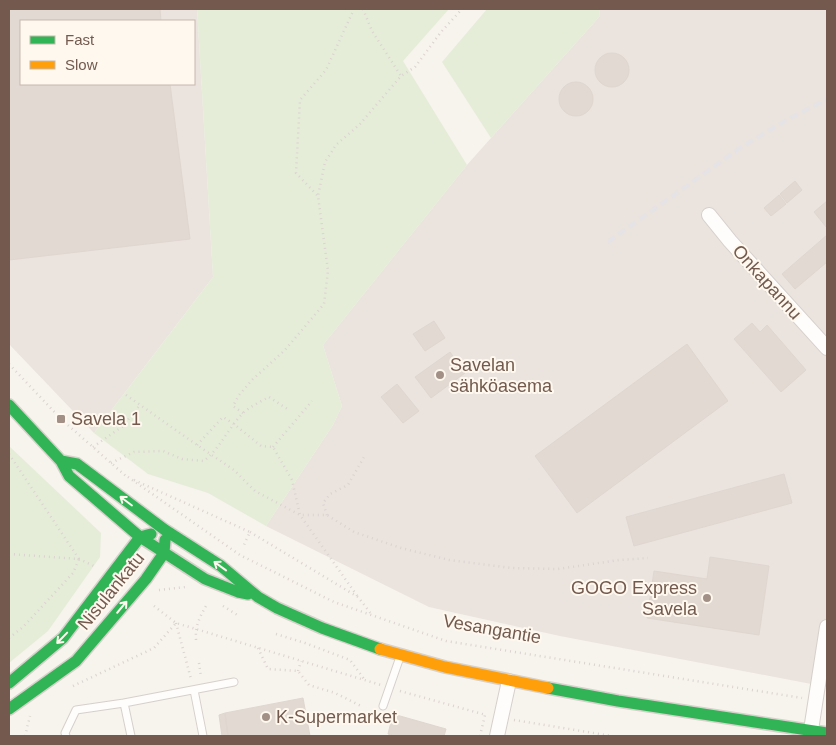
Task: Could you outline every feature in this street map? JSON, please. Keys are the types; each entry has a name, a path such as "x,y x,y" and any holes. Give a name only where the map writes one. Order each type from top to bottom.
{"main road":[{"path":"9,405 61,461 69,476 140,537 205,579 238,592 258,597"},
{"path":"61,461 77,464 165,530 221,566 258,597 277,608 322,628 371,646 446,667 509,681 618,701 827,733"},
{"name":"Nisulankatu","path":"9,683 63,638 140,537 165,530 164,553 146,579 76,661 9,709"}],"street":[{"name":"Onkapannu","path":"709,215 730,241 827,348"},
{"path":"811,730 827,627"},
{"path":"497,736 509,681"}],"lane":[{"path":"383,706 401,655"},
{"path":"66,736 65,733 76,710 234,682"},
{"path":"194,690 203,736"},
{"path":"124,703 132,736"}],"path":[{"path":"318,196 296,173 300,100 326,70 354,9"},
{"path":"362,9 372,31 401,76"},
{"path":"243,413 233,406 240,395 253,379 285,350 324,304 328,270 318,196 325,162 336,145 360,124 401,76 415,67 441,32 462,9"},
{"path":"9,364 61,419 128,477 250,532 358,597"},
{"path":"126,395 234,470 255,491 300,515 327,516 354,532 402,548 449,560 512,568 558,569 619,560 648,558"},
{"path":"111,463 134,452 163,451 182,459 204,461 211,455 243,413 254,405 269,397 289,410"},
{"path":"273,447 312,401"},
{"path":"92,447 123,426 140,405"},
{"path":"197,445 223,416 261,446 273,447"},
{"path":"273,447 292,480 300,515 373,616"},
{"path":"9,454 80,559"},
{"path":"327,516 323,504 330,494 348,485 364,457"},
{"name":"Vesangantie","path":"128,477 240,555 334,602 446,641 816,700"},
{"path":"243,547 250,532"},
{"path":"9,554 80,559 97,568"},
{"path":"9,638 23,627 73,573 80,559"},
{"path":"157,590 192,586"},
{"path":"196,640 199,618 207,604"},
{"path":"154,606 176,623 485,715 612,736"},
{"path":"223,606 239,616"},
{"path":"70,688 154,648 176,623"},
{"path":"176,623 194,690"},
{"path":"276,634 304,642 350,660 365,680"},
{"path":"258,648 268,669 298,671 309,685 335,693 361,706"},
{"path":"298,671 301,661"},
{"path":"25,736 30,713"},
{"path":"480,736 485,715"}],"shaded area":[{"path":"9,9 197,9 213,277 94,433 9,344"},
{"path":"599,9 827,9 827,687 560,636 429,607 266,526 333,425 342,406 323,345 467,165 600,16"}],"green space":[{"path":"197,9 449,9 403,61 467,165 323,345 342,406 333,425 266,526 208,493 148,474 94,433 213,277"},
{"path":"487,9 599,9 600,16 491,138 442,62"},
{"path":"9,446 101,533 100,557 48,631 9,663"}],"building":[{"path":"9,9 160,9 161,20 20,20 20,85 170,85 190,239 9,260"},
{"path":"612,53 624,58 629,70 624,82 612,87 600,82 595,70 600,58"},
{"path":"576,82 588,87 593,99 588,111 576,116 564,111 559,99 564,87"},
{"path":"795,181 802,190 787,203 780,194"},
{"path":"779,195 786,204 771,216 764,208"},
{"path":"827,201 827,228 814,212"},
{"path":"827,235 827,262 795,289 782,274"},
{"path":"434,321 445,338 425,351 413,334"},
{"path":"752,323 760,332 767,325 806,370 781,392 734,339"},
{"path":"687,344 728,401 577,513 535,456"},
{"name":"Savelan sähköasema","path":"450,352 465,373 431,398 415,377"},
{"path":"397,384 419,411 403,423 381,397"},
{"path":"784,474 792,503 634,546 626,517"},
{"name":"GOGO Express Savela","path":"710,557 769,566 759,635 647,618 654,571 707,579"},
{"name":"K-Supermarket","path":"303,698 310,736 228,736 225,713"},
{"path":"225,713 228,736 222,736 219,715"},
{"path":"393,714 446,729 444,736 395,736 388,734"}],"railway":[{"path":"608,242 740,148 827,99"}],"traffic: fast":[{"path":"9,405 61,461 69,476 140,537 205,579 248,594"},
{"path":"61,461 77,464 165,530 221,566 258,597 277,608 322,628 380,649"},
{"path":"9,683 63,638 140,537 151,534"},
{"path":"9,709 76,661 146,579 164,553 165,540"},
{"path":"548,688 618,701 827,733"}],"traffic: slow":[{"path":"380,649 445,667 548,688"}],"place":[{"name":"Savelan sähköasema","path":"440,375"},
{"name":"Savela 1","path":"61,419"},
{"name":"GOGO Express Savela","path":"707,598"},
{"name":"K-Supermarket","path":"266,717"}]}
